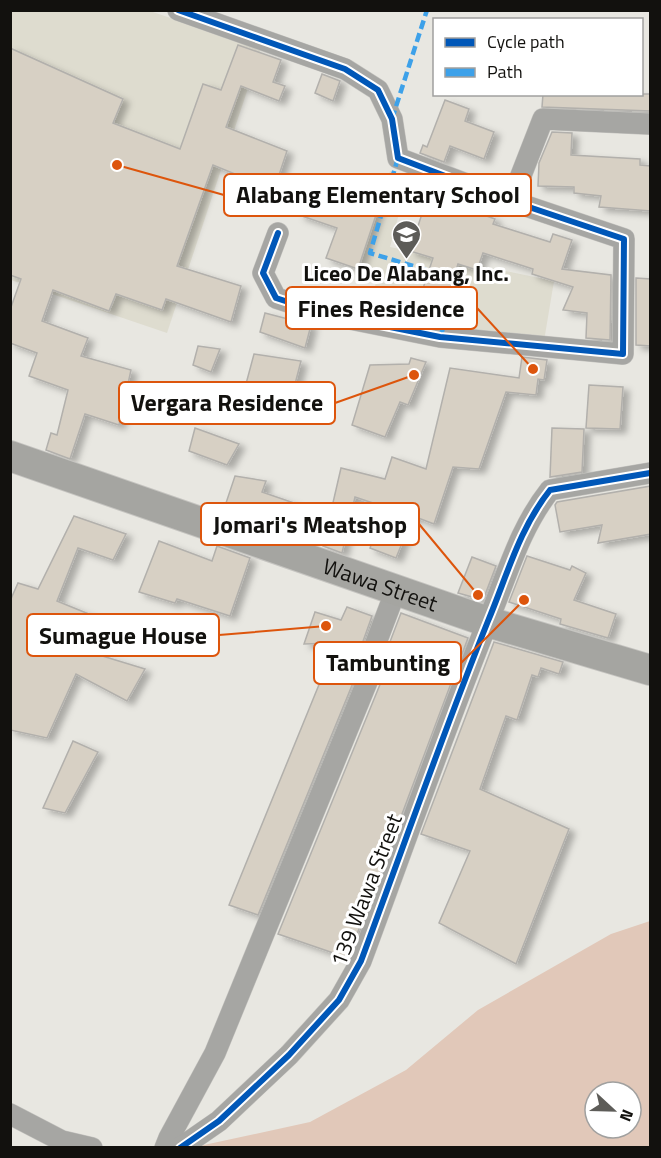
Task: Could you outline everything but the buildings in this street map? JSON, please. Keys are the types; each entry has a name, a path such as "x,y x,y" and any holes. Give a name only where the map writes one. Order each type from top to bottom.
{"main road":[{"name":"Wawa Street","path":"10,456 488,622 651,670"}],"street":[{"path":"178,10 345,69 378,90 392,119 398,158 511,201 624,239 623,354 440,337 325,314 287,302 276,298 263,273 278,233"},
{"path":"511,201 543,119 651,124"},
{"name":"139 Wawa Street","path":"180,1148 219,1121 289,1055 339,999 360,961 517,544 537,507 550,490 651,473"},
{"path":"165,1148 215,1053 250,970 378,655 374,648 396,590"},
{"path":"10,1114 62,1141 92,1148"}],"shaded area":[{"path":"11,11 150,11 261,49 167,333 11,280"},
{"name":"Liceo De Alabang, Inc.","path":"390,171 409,177 390,247 554,281 544,341 440,337 368,316 377,278 357,272"},
{"path":"650,921 650,1147 190,1148 310,1122 406,1070 478,1010 611,934"}],"marked path":[{"path":"392,119 427,10"},
{"path":"398,158 370,253 460,280 440,337"}],"cycle path":[{"path":"178,10 345,69 378,90 392,119 398,158 511,201 624,239 623,354 440,337 325,314 276,298 263,273 278,233"},
{"path":"180,1148 219,1121 289,1055 339,1000 361,961 471,663 514,553 539,505 550,490 650,473"}],"place":[{"name":"Alabang Elementary School","path":"117,165"},
{"name":"Liceo De Alabang, Inc.","path":"406,260"},
{"name":"Fines Residence","path":"533,369"},
{"name":"Vergara Residence","path":"414,375"},
{"name":"Jomari's Meatshop","path":"478,595"},
{"name":"Tambunting","path":"524,600"},
{"name":"Sumague House","path":"326,626"}]}
